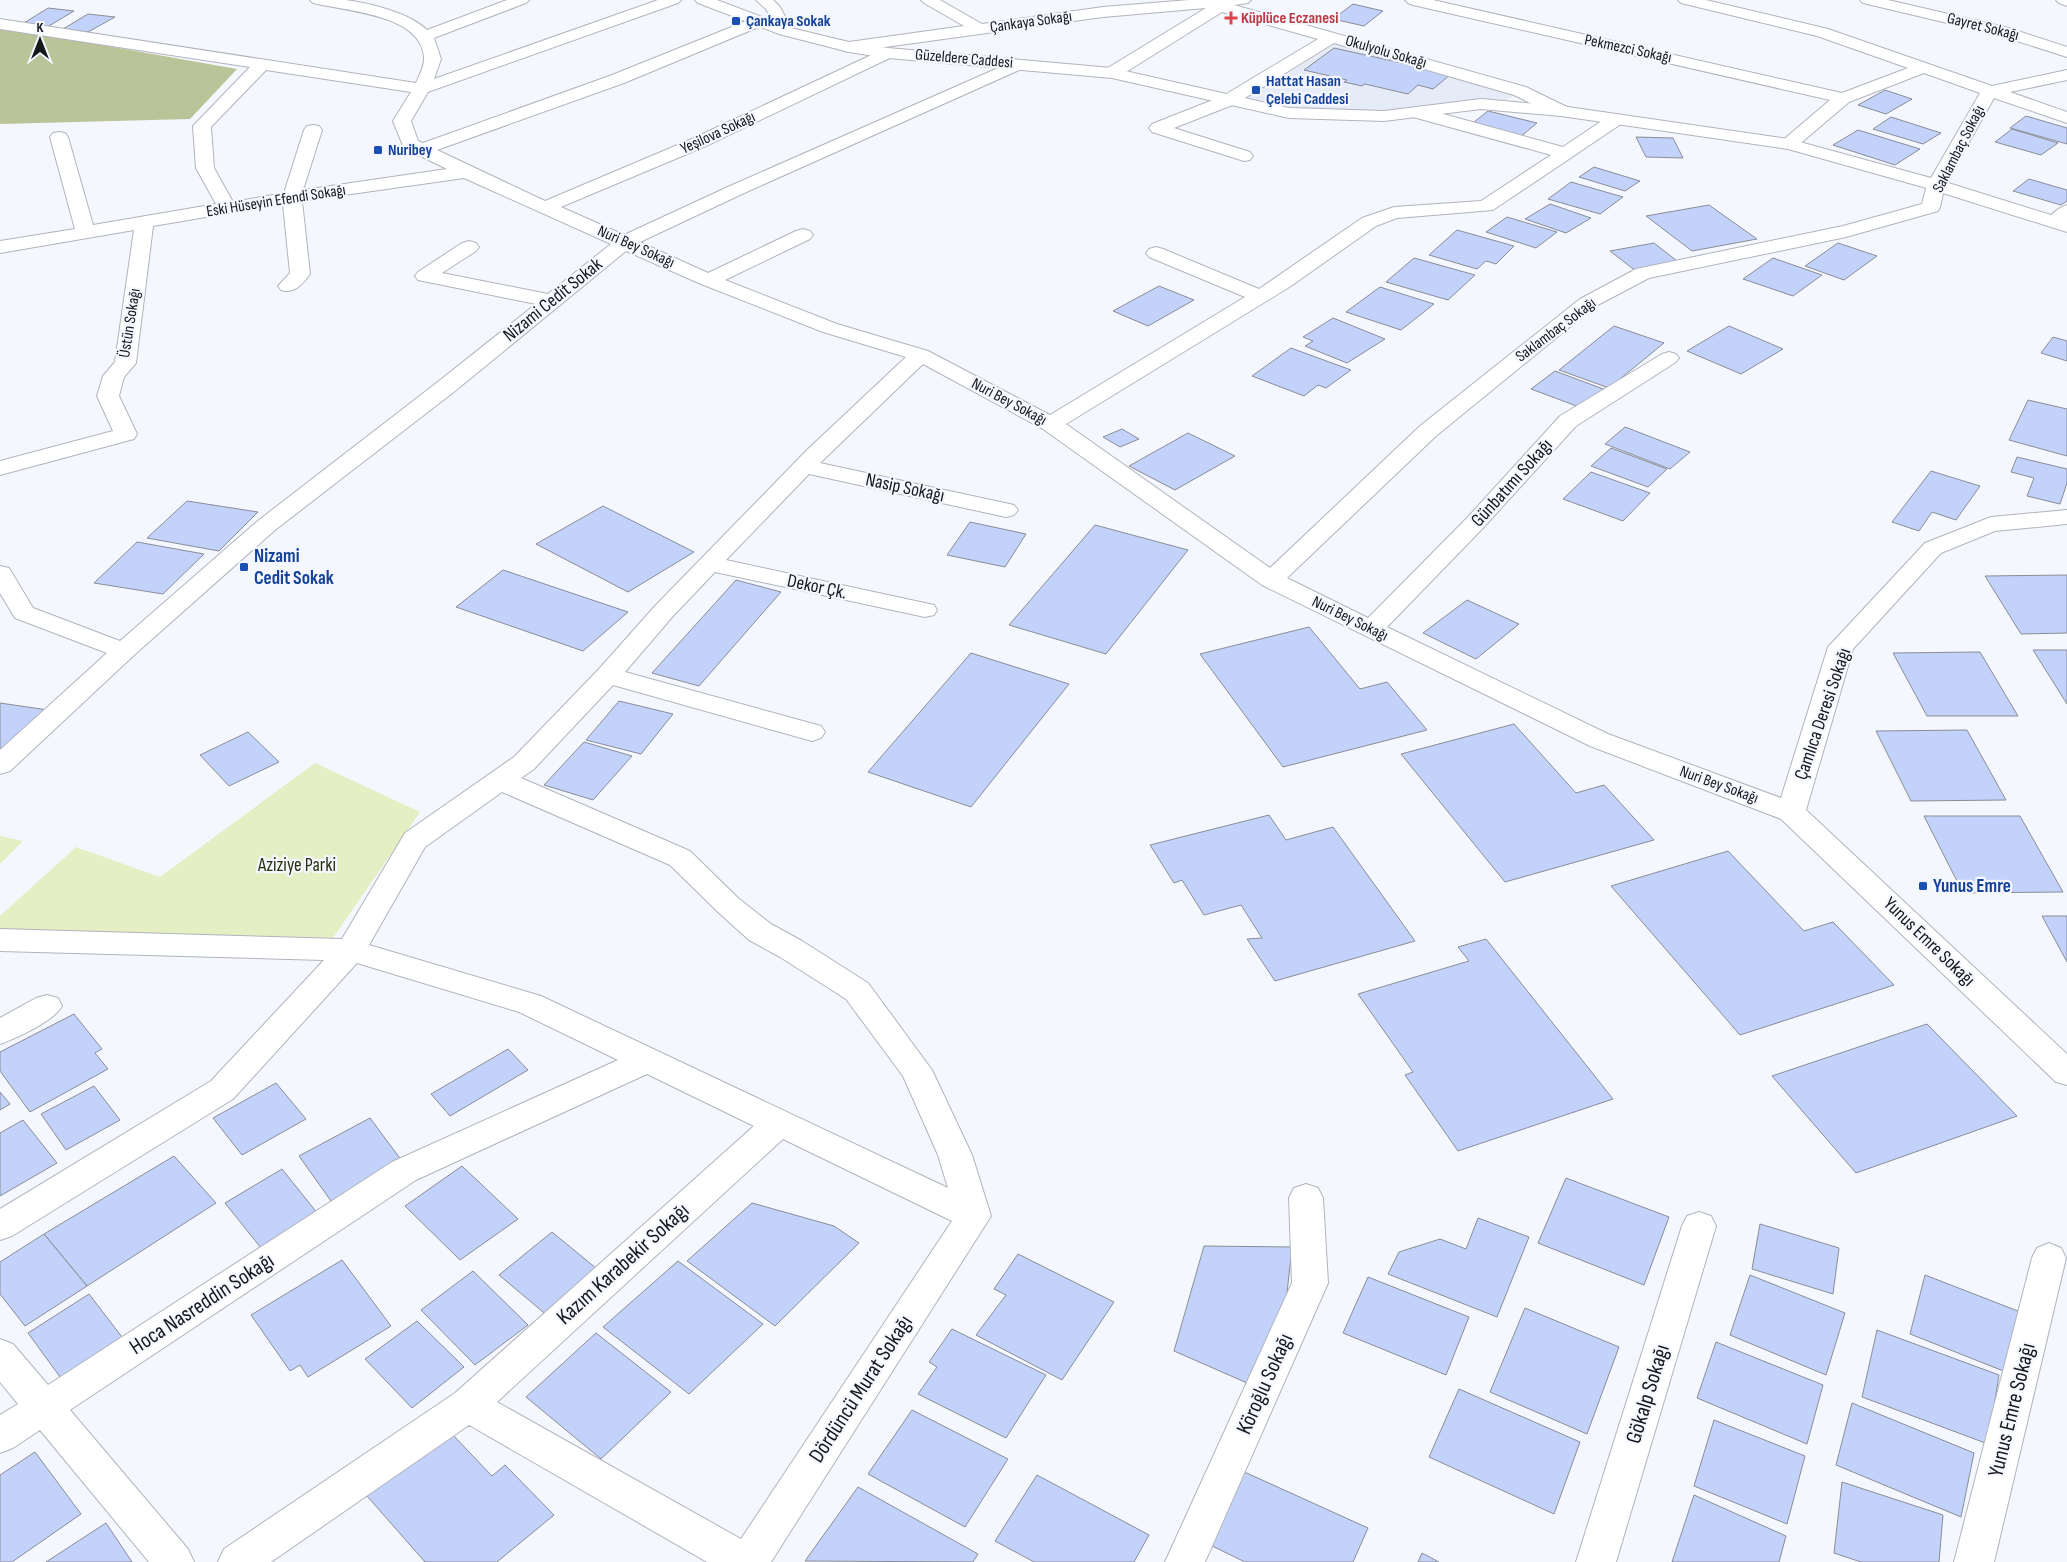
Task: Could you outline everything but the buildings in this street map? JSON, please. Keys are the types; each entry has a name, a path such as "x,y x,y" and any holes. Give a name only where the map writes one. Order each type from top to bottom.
{"street":[{"path":"318,0 365,8 414,26 425,36 521,0"},
{"path":"0,24 422,89 673,0"},
{"name":"Güzeldere Caddesi","path":"703,0 786,31 849,47 888,53 1112,72 1206,92 1229,100 1289,112 1384,116 1481,104 1561,111"},
{"path":"764,0 772,7 786,31"},
{"path":"929,0 980,29"},
{"path":"1079,0 1103,12"},
{"name":"Çankaya Sokağı","path":"849,47 1103,12 1214,5 1240,0"},
{"name":"Pekmezci Sokağı","path":"1413,0 1843,98"},
{"path":"1686,0 1822,32 2067,118"},
{"name":"Gayret Sokağı","path":"1868,0 2003,31 2067,52"},
{"path":"1112,72 1214,5"},
{"name":"Okulyolu Sokağı","path":"1214,5 1520,91 1561,111"},
{"path":"421,150 618,79 760,21"},
{"name":"Nuri Bey Sokağı","path":"425,36 434,59 422,89 402,121 410,144 466,172 708,280 830,328 921,355 1051,424 1271,580 1599,740 1791,812"},
{"path":"1244,156 1158,128 1229,100 1333,37"},
{"name":"Yeşilova Sokağı","path":"546,207 700,142 888,53"},
{"name":"Nizami Cedit Sokak","path":"0,765 124,651 267,525 447,386 625,242 744,186 1020,64"},
{"path":"228,209 205,168 202,126 261,65"},
{"path":"1789,144 1843,98 1923,68"},
{"path":"1989,92 2067,75"},
{"name":"Saklambaç Sokağı","path":"1271,580 1428,431 1587,302 1643,273 1846,231 1931,207 1936,185 1989,92"},
{"path":"1561,111 1789,144 2063,220"},
{"path":"1419,112 1565,153"},
{"path":"1051,424 1260,296 1369,222 1394,213 1486,206 1615,120"},
{"path":"288,286 300,274 292,197 313,130"},
{"path":"59,137 85,232"},
{"name":"Eski Hüseyin Efendi Sokağı","path":"0,247 292,197 466,172"},
{"name":"Üstün Sokağı","path":"0,468 126,434 108,396 114,376 125,363 144,223"},
{"path":"708,280 803,235"},
{"path":"469,247 425,276 552,301"},
{"path":"1156,253 1260,296"},
{"path":"0,1226 222,1090 351,950 416,840 524,763 608,675 664,611 804,466 921,355"},
{"name":"Günbatımı Sokağı","path":"1371,629 1476,523 1568,421 1669,358"},
{"name":"Nasip Sokağı","path":"804,466 1006,510"},
{"name":"Çamlıca Deresi Sokağı","path":"1791,812 1841,647 1933,548 1991,524 2067,517"},
{"name":"Dekor Çk.","path":"709,564 925,610"},
{"path":"0,573 24,613 124,651"},
{"path":"608,675 812,732"},
{"path":"500,780 680,858 728,905 760,932 791,949 857,991 916,1070 956,1155 974,1216"},
{"name":"Yunus Emre Sokağı","path":"1791,812 2067,1073"},
{"path":"0,940 351,950 530,1004 974,1216"},
{"path":"0,1032 46,1006"},
{"name":"Hoca Nasreddin Sokağı","path":"0,1436 404,1171 648,1060"},
{"name":"Kazım Karabekir Sokağı","path":"238,1562 468,1405 779,1123"},
{"name":"Köroğlu Sokağı","path":"1185,1562 1310,1283 1306,1198"},
{"name":"Dördüncü Murat Sokağı","path":"749,1562 974,1216"},
{"name":"Gökalp Sokağı","path":"1596,1562 1699,1226"},
{"name":"Yunus Emre Sokağı","path":"1974,1562 2049,1258"},
{"path":"0,1355 174,1562"},
{"path":"468,1405 744,1562"}],"shaded area":[{"path":"1338,42 1515,95 1507,100 1376,113 1301,110 1246,98"}],"green space":[{"path":"0,27 237,69 190,119 0,124"},
{"name":"Aziziye Parki","path":"315,763 420,812 333,938 0,930 0,916 76,847 160,877"},
{"path":"0,836 23,841 0,864"}],"place":[{"name":"Küplüce Eczanesi","path":"1231,18"},
{"name":"Çankaya Sokak","path":"736,21"},
{"name":"Hattat Hasan Çelebi Caddesi","path":"1256,90"},
{"name":"Nuribey","path":"378,150"},
{"name":"Nizami Cedit Sokak","path":"244,567"},
{"name":"Yunus Emre","path":"1923,886"}]}
